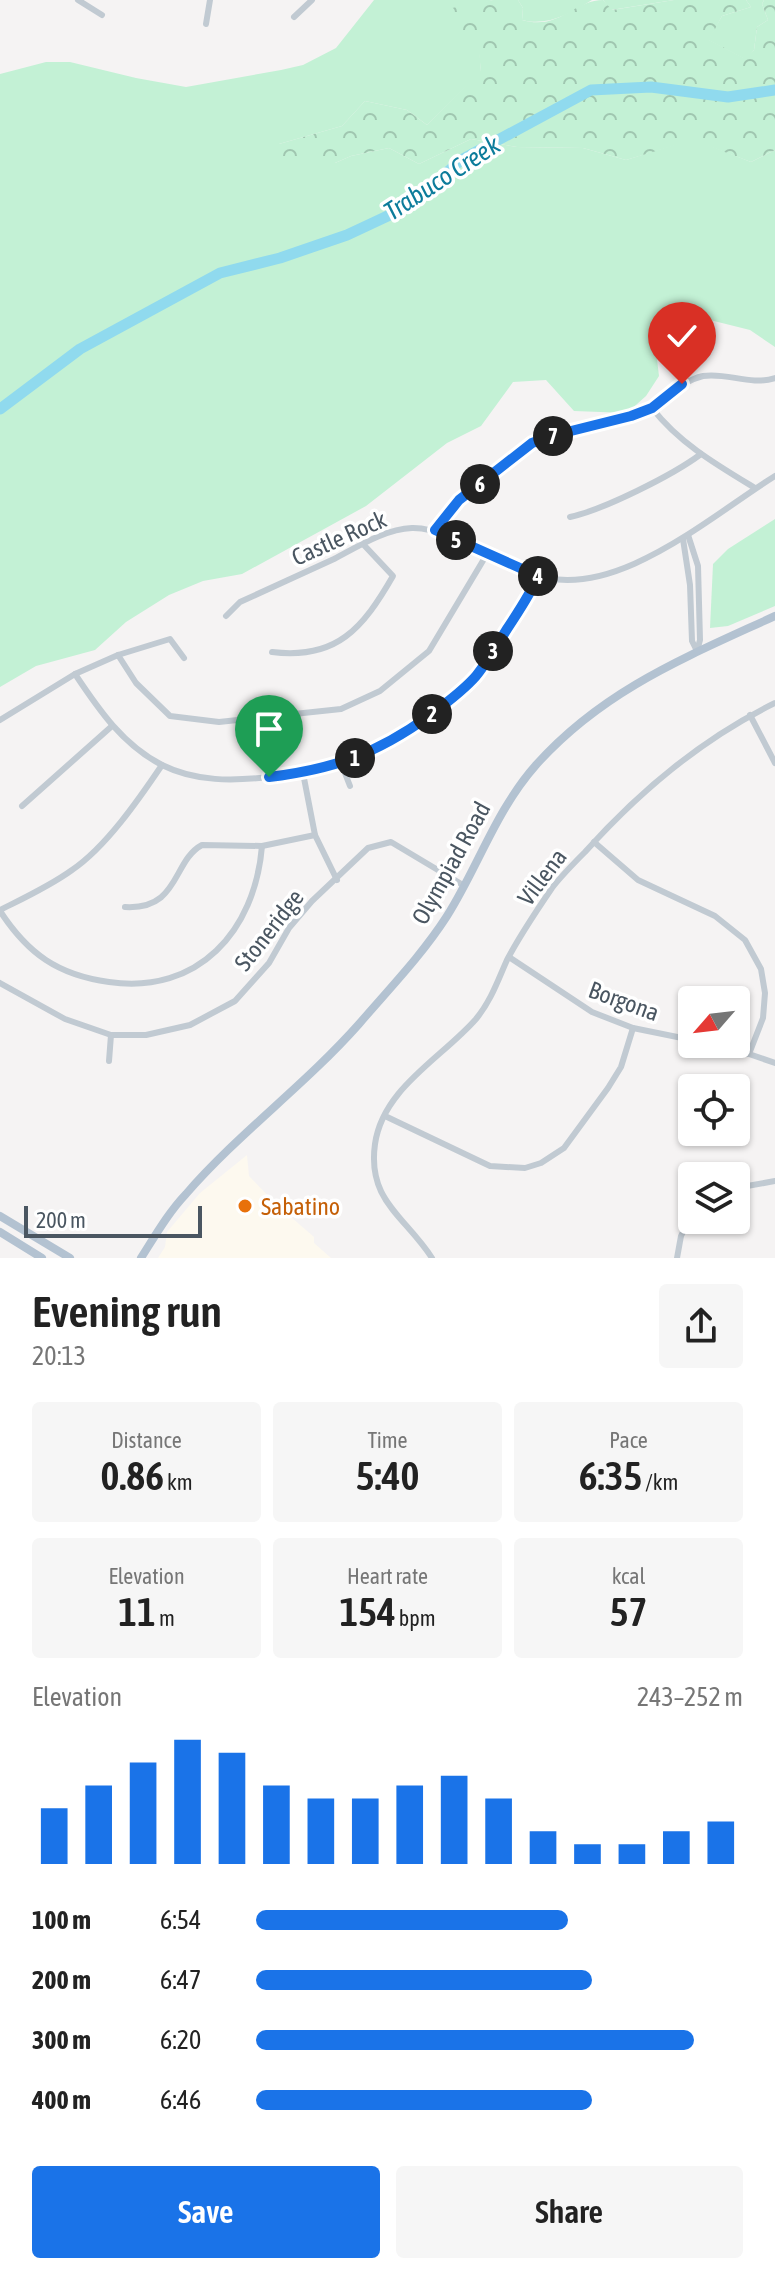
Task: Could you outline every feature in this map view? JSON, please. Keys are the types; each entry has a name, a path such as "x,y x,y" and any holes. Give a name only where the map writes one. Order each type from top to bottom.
{"main road":[{"name":"Olympiad Road","path":"141,1258 174,1208 207,1171 330,1057 430,942 513,795 535,766 568,732 593,711 639,681 775,616"},
{"path":"0,1216 70,1258"},
{"path":"0,1232 42,1258"}],"street":[{"path":"78,0 102,15"},
{"path":"206,24 210,0"},
{"path":"294,17 312,0"},
{"path":"435,530 459,500 532,443 652,408 682,384 701,377 718,375 751,381 775,378"},
{"path":"652,408 668,428 701,454 755,488"},
{"path":"570,517 599,507 687,464 701,454"},
{"name":"Castle Rock","path":"226,616 240,602 363,544 410,528 435,530 538,576 561,579 625,570 685,537 775,476"},
{"path":"685,537 698,566 692,641 697,651"},
{"path":"685,537 694,624"},
{"path":"272,652 299,656 336,645 372,612 393,576 363,544"},
{"path":"118,655 136,683 170,716 219,722 341,709 380,691 429,651 487,554"},
{"path":"686,558 695,555"},
{"path":"75,674 112,726 135,748 162,765 197,777 219,780 303,773 383,747 431,715 461,690 489,657 538,576"},
{"path":"0,720 75,674 118,655 170,639 184,658"},
{"name":"Villena","path":"385,1116 412,1079 480,1014 509,957 553,886 594,842 661,780 718,735 775,703"},
{"path":"750,715 775,763"},
{"path":"22,806 112,726"},
{"path":"341,763 350,786"},
{"path":"162,765 122,818 83,862 0,911 25,945 67,973 88,979 132,985 163,981 191,971 208,958 238,925 253,898 259,878 262,846"},
{"path":"303,773 315,835 337,880"},
{"path":"125,907 138,907 164,894 176,882 194,849 202,845 262,846 315,835"},
{"name":"Stoneridge","path":"0,983 65,1019 111,1035 146,1035 190,1025 235,1001 269,963 312,901 368,848 391,842 463,885"},
{"path":"594,842 638,880 715,916 745,940 761,969 765,993 763,1018 750,1051"},
{"name":"Borgona","path":"509,957 592,1012 633,1028 678,1037"},
{"path":"432,1258 390,1208 376,1181 375,1141 385,1116 490,1166 525,1168 541,1163 564,1148 608,1088 621,1067 633,1028"},
{"path":"109,1061 111,1035"},
{"path":"750,1054 775,1063"},
{"path":"750,1185 775,1181"},
{"path":"677,1258 682,1234"}],"shaded area":[{"path":"247,1155 249,1176 314,1237 314,1243 331,1258 158,1258 165,1247 167,1232 200,1193"}],"green space":[{"path":"374,0 493,0 476,5 481,72 427,125 407,110 365,101 342,126 279,144 335,163 351,156 389,148 419,164 471,139 517,147 583,148 626,160 693,139 751,162 775,150 775,347 750,330 690,315 655,343 659,376 646,396 627,413 574,411 546,380 513,382 481,426 447,443 366,506 242,574 203,581 169,595 126,622 95,650 36,666 0,687 0,74 46,62 70,62 186,87 281,70 303,65 336,48"},
{"path":"493,0 518,0 523,8 522,20 546,22 593,1 603,0 612,10 674,0 746,0 751,7 722,16 709,40 744,58 754,50 757,27 768,20 762,4 764,0 775,0 775,150 751,162 693,140 626,160 583,148 517,147 471,139 419,164 389,148 351,156 335,163 278,167 279,144 342,126 365,101 407,110 427,125 481,71 478,45 444,28 447,9"},
{"path":"518,0 592,0 558,18 531,22 522,20 523,8"},
{"path":"603,0 674,0 611,10"},
{"path":"746,0 764,0 762,4 768,20 757,27 754,50 745,59 708,40 722,16 751,7"},
{"path":"775,519 775,606 728,626 710,628 713,564 728,549"}],"waterway":[{"name":"Trabuco Creek","path":"0,409 80,349 220,273 280,258 347,235 409,206 461,160 591,90 651,87 728,97 775,90"}],"place":[{"name":"Sabatino","path":"245,1206"}],"route":[{"path":"269,777 303,773 383,747 440,708 475,677 489,657 538,576 435,530 459,500 532,443 652,408 682,384"}]}
